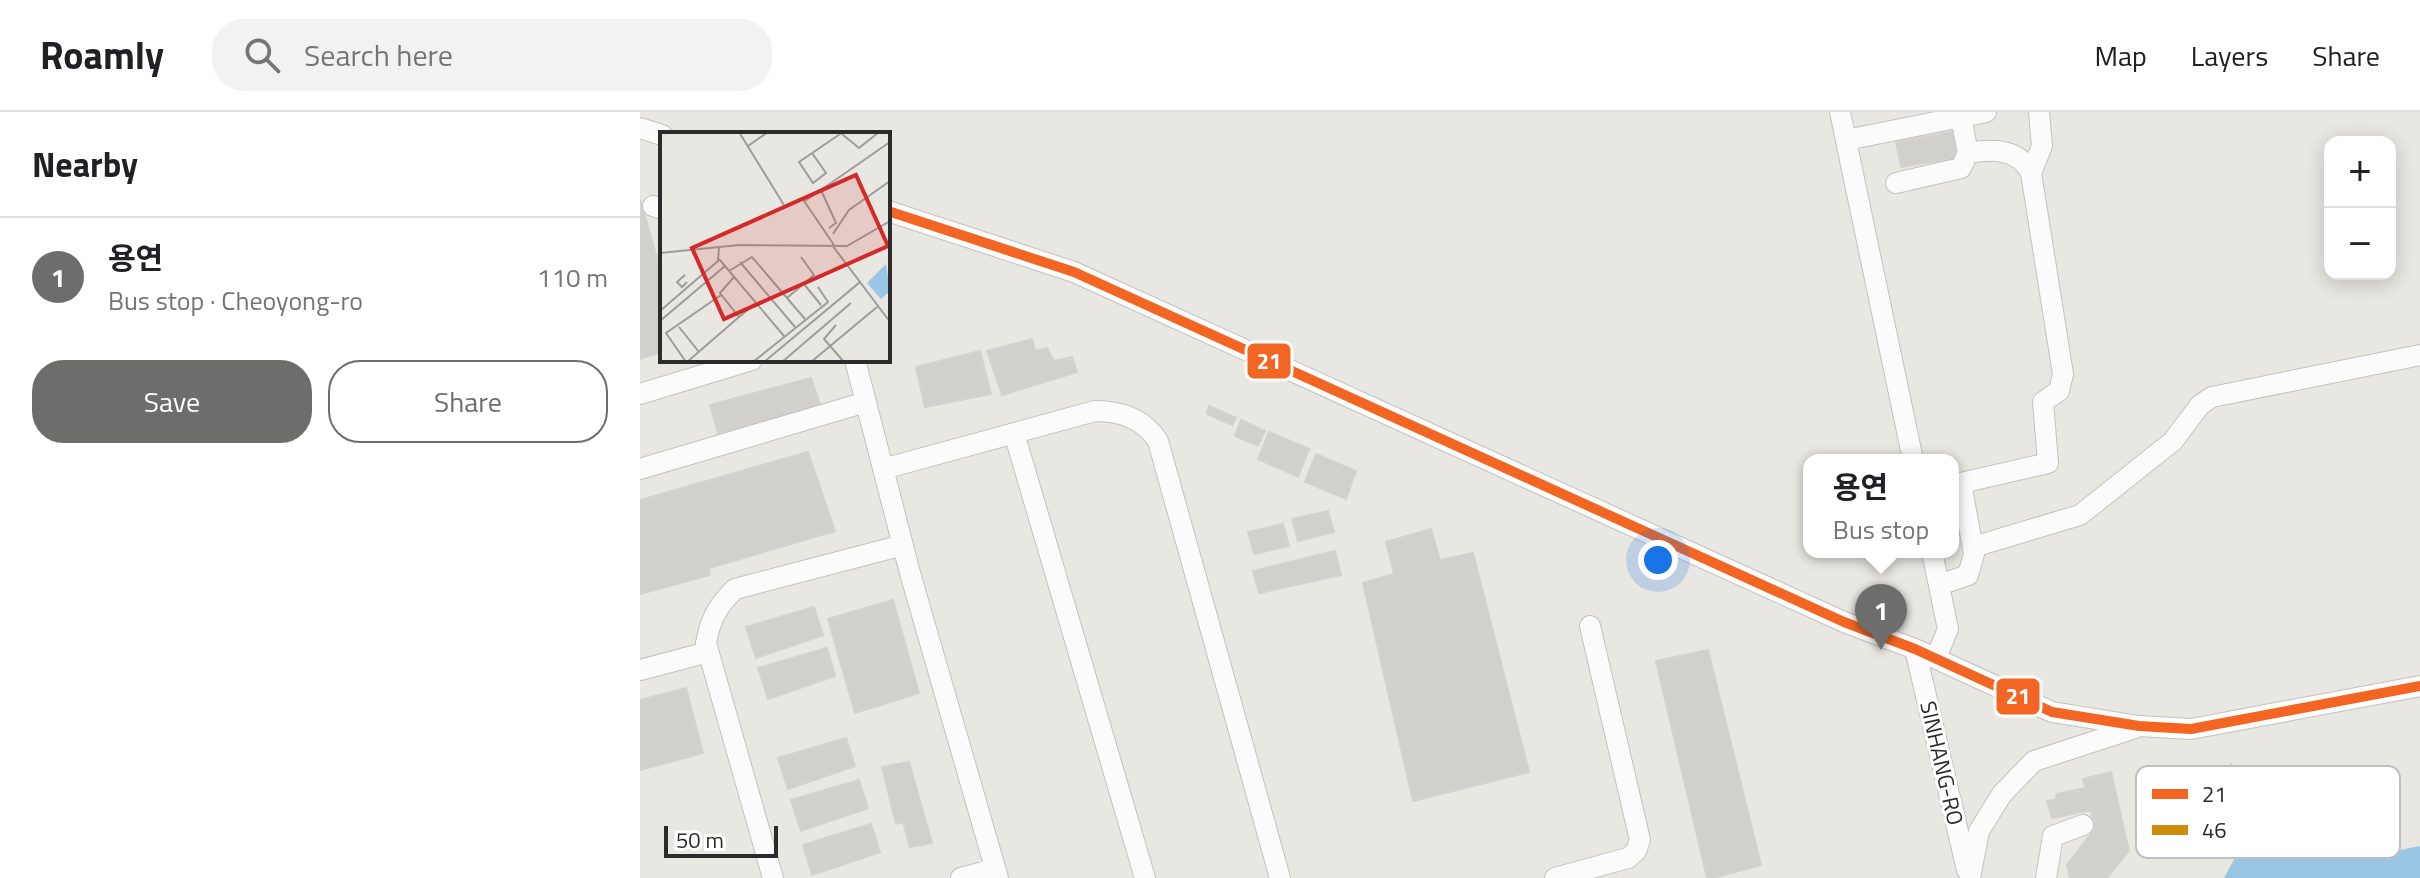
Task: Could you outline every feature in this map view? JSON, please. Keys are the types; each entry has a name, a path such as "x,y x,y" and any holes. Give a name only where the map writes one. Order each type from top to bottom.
{"street":[{"path":"1840,112 1912,454"},
{"path":"1846,140 1986,112"},
{"path":"2031,173 2042,146 2039,112"},
{"path":"1896,183 1961,168 1968,153 1961,117"},
{"path":"640,128 660,134"},
{"path":"1959,484 2048,463 2043,402 2059,391 2063,374 2031,173 2027,164 1994,148 1968,153"},
{"path":"890,212 1074,272 1844,622 1936,658 2052,712 2139,726 2191,729 2420,686"},
{"path":"1973,547 2080,515 2173,441 2200,405 2212,397 2420,355"},
{"path":"640,394 745,362"},
{"path":"856,362 903,545 997,873 961,878"},
{"path":"640,469 866,402"},
{"path":"883,469 1105,411 1140,421 1158,441 1280,878"},
{"path":"1014,433 1145,878"},
{"path":"1939,585 1968,575 1973,547 1959,492"},
{"path":"773,878 708,652 709,625 720,603 735,589 903,545"},
{"path":"1933,558 1948,629 1936,658"},
{"path":"1555,878 1628,858 1636,851 1640,840 1590,626"},
{"name":"SINHANG-RO","path":"1915,649 1969,878"},
{"path":"640,670 708,652"},
{"path":"1969,878 1979,831 2002,794 2034,761 2139,726"},
{"path":"2046,878 2053,836 2083,825"}],"water":[{"path":"2420,846 2420,878 2224,878 2235,858 2400,858 2400,850"}],"building":[{"path":"1957,131 1961,157 1901,167 1896,142"},
{"path":"640,199 660,268 660,353 640,359"},
{"path":"1032,339 1035,351 1047,348 1054,361 1072,357 1077,372 1002,395 987,351"},
{"path":"980,351 991,394 925,407 916,367"},
{"path":"811,378 821,407 718,433 710,405"},
{"path":"1209,406 1236,418 1232,425 1207,414"},
{"path":"1241,420 1265,431 1258,446 1235,436"},
{"path":"1269,432 1309,449 1298,477 1258,459"},
{"path":"808,452 835,531 709,568 710,575 640,594 640,500"},
{"path":"1316,454 1356,471 1346,499 1305,482"},
{"path":"1328,511 1334,532 1298,541 1292,519"},
{"path":"1283,524 1289,546 1254,554 1248,532"},
{"path":"1431,529 1440,560 1473,553 1529,772 1413,801 1363,583 1394,574 1386,542"},
{"path":"1335,551 1341,575 1259,593 1253,571"},
{"path":"893,600 919,693 855,713 828,619"},
{"path":"814,607 823,635 756,658 746,627"},
{"path":"827,648 835,676 768,699 758,668"},
{"path":"1708,650 1761,865 1713,878 1707,878 1656,661"},
{"path":"686,688 703,753 640,770 640,700"},
{"path":"846,738 855,766 788,789 778,758"},
{"path":"909,762 932,843 910,847 903,822 896,824 882,767"},
{"path":"2111,772 2129,851 2107,878 2070,878 2067,865 2095,828 2083,779"},
{"path":"859,780 868,808 801,831 791,800"},
{"path":"2085,788 2091,810 2052,818 2047,801 2057,799 2056,794"},
{"path":"871,824 880,852 812,875 803,845"}],"transit line":[{"name":"21","path":"890,212 1074,272 1844,622 1915,649 2052,712 2139,726 2191,729 2420,686"}],"place":[{"name":"용연","path":"1881,650"}]}
